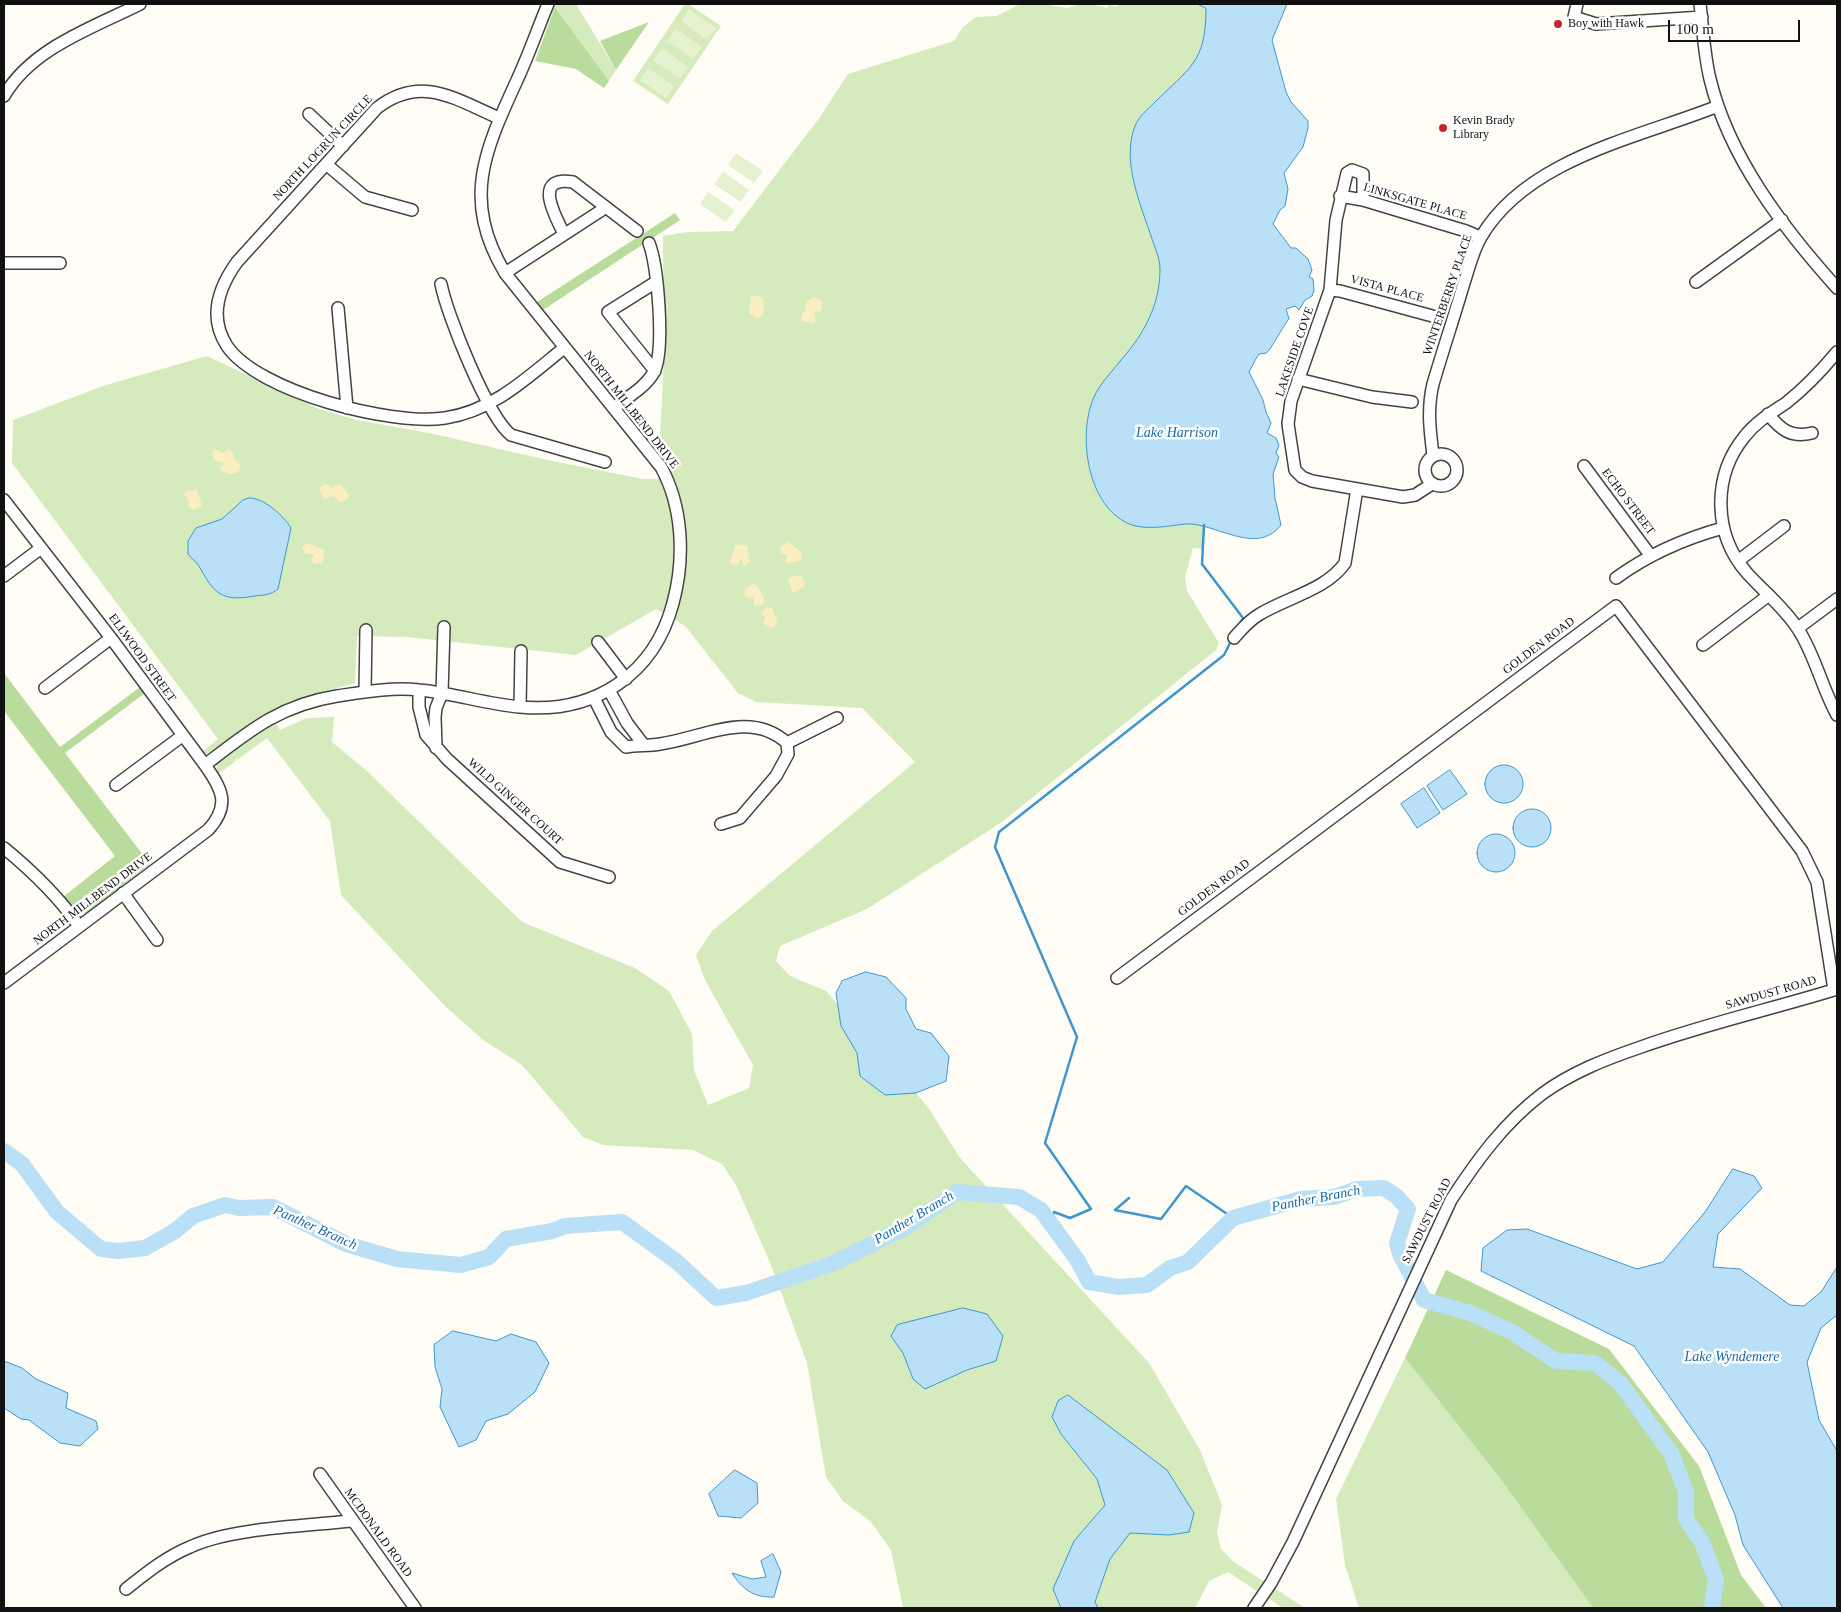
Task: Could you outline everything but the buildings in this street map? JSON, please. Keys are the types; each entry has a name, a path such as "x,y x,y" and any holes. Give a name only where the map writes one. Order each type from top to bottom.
{"street":[{"path":"4,96 18,75 48,51 140,4"},
{"name":"NORTH MILLBEND DRIVE","path":"205,765 253,728 278,713 335,696 365,692 419,690 520,707 564,705 594,698 626,679 647,657 665,628 676,593 680,542 676,504 667,478 614,408 505,273 488,240 481,206 482,172 499,118 548,4"},
{"path":"1577,4 1574,17 1601,24 1702,16"},
{"path":"1702,4 1706,58 1718,106 1744,162 1782,220 1837,288"},
{"name":"NORTH LOGRUN CIRCLE","path":"499,118 444,93 426,90 398,95 377,108 237,262 220,288 217,313 221,335 238,358 290,389 328,404 372,413 427,419 459,415 489,404 515,387 564,348"},
{"name":"WINTERBERRY PLACE","path":"1432,484 1425,473 1425,467 1434,456 1429,423 1429,401 1451,324 1480,238 1502,210 1542,178 1566,164 1628,137 1718,106"},
{"path":"309,114 343,146"},
{"path":"326,164 365,197 412,210"},
{"name":"LAKESIDE COVE","path":"1363,200 1363,174 1352,170 1347,173 1340,196 1330,290 1291,401 1288,424 1296,470 1302,477 1312,481 1403,497 1415,494 1432,484"},
{"path":"564,234 550,204 549,192 554,184 562,180 573,182 637,231"},
{"name":"LINKSGATE PLACE","path":"1340,196 1363,200 1466,231 1480,238"},
{"path":"505,273 605,208"},
{"path":"1696,282 1782,220"},
{"path":"614,408 648,381 655,371 660,347 655,265 649,243"},
{"path":"4,263 60,262"},
{"path":"655,371 608,312 656,282"},
{"path":"441,284 450,316 489,404 504,429 511,435 605,462"},
{"name":"VISTA PLACE","path":"1330,290 1340,290 1436,317"},
{"path":"338,308 347,408"},
{"path":"1837,352 1833,365 1768,414 1744,437 1723,478 1720,510 1723,528 1732,551 1738,561 1798,628 1837,715"},
{"path":"1298,379 1372,397 1412,402"},
{"path":"1768,414 1777,426 1789,434 1801,436 1812,433"},
{"path":"1432,484 1448,485 1453,482 1458,470 1457,464 1449,455 1444,453 1434,456"},
{"name":"ECHO STREET","path":"1584,466 1650,555"},
{"path":"1234,638 1248,622 1260,614 1327,581 1338,572 1345,562 1357,489"},
{"name":"ELLWOOD STREET","path":"4,500 112,638 218,784 222,805 218,820 199,837"},
{"path":"1738,561 1784,526"},
{"name":"ECHO STREET","path":"1616,578 1650,555 1688,538 1723,528"},
{"path":"4,576 41,548"},
{"path":"1703,645 1769,594"},
{"path":"1798,628 1837,599"},
{"name":"GOLDEN ROAD","path":"1116,978 1616,606 1802,851 1817,882 1835,989"},
{"path":"436,748 436,708 442,693 444,627"},
{"path":"365,692 366,630"},
{"path":"44,688 112,638"},
{"path":"598,642 626,679"},
{"path":"520,707 522,651"},
{"name":"WILD GINGER COURT","path":"419,690 421,719 426,735 436,748 548,852 574,868 609,877"},
{"path":"609,690 626,723 643,744"},
{"path":"594,698 611,732 626,747 659,744 740,725 766,728 778,734 787,743 788,754 776,776 740,818 721,824"},
{"path":"787,743 837,718"},
{"path":"116,785 182,736"},
{"name":"NORTH MILLBEND DRIVE","path":"4,984 199,837"},
{"path":"4,848 38,878 80,926"},
{"path":"123,893 156,940"},
{"name":"SAWDUST ROAD","path":"1254,1608 1271,1583 1293,1542 1426,1250 1451,1200 1484,1151 1521,1112 1562,1080 1610,1058 1672,1036 1835,989"},
{"name":"MCDONALD ROAD","path":"320,1474 351,1521 415,1608"},
{"path":"126,1589 160,1562 191,1546 234,1534 351,1521"}],"green space":[{"path":"556,4 576,4 616,70 609,81 555,7"},
{"path":"685,4 688,4 721,26 668,104 633,81"},
{"path":"1044,4 1067,8 1087,4 1107,8 1109,5 1117,7 1119,4 1226,4 1216,357 1203,549 1193,548 1185,577 1187,591 1219,643 1216,650 1002,822 867,909 780,946 776,961 790,976 826,991 928,1107 960,1158 1149,1363 1200,1450 1222,1505 1217,1532 1221,1549 1234,1562 1305,1608 1283,1608 1228,1572 1209,1581 1195,1608 903,1608 891,1550 870,1521 843,1501 826,1477 807,1363 771,1265 736,1185 722,1164 693,1150 603,1145 583,1137 522,1065 483,1040 445,1006 341,895 330,821 267,738 218,774 216,763 261,729 257,720 215,752 206,754 202,752 218,739 12,463 13,420 106,385 207,356 319,409 357,420 434,434 643,479 658,479 664,357 663,236 688,232 733,231 820,117 848,74 954,41 963,27 976,17 997,16 1018,5","holes":["656,609 685,626 738,693 756,702 862,708 915,762 712,931 696,955 705,980 753,1065 749,1088 708,1105 694,1070 692,1034 669,991 635,968 522,922 367,771 332,742 334,717 307,718 280,730 269,712 290,701 355,683 357,636 407,637 576,655"]},
{"path":"555,7 609,81 604,88 576,69 535,61"},
{"path":"689,9 716,28 707,40 681,21"},
{"path":"649,22 616,70 600,41"},
{"path":"676,29 702,47 693,59 667,41"},
{"path":"662,48 688,67 680,79 653,60"},
{"path":"648,68 674,86 666,98 640,80"},
{"path":"736,153 763,171 754,183 728,165"},
{"path":"723,172 749,190 740,202 714,184"},
{"path":"708,192 735,210 726,222 700,204"},
{"path":"675,213 680,220 543,310 537,302"},
{"path":"4,673 60,747 140,687 145,693 65,753 150,864 87,913 78,913 63,897 115,856 4,711"},
{"path":"1446,1270 1609,1349 1699,1466 1741,1575 1766,1608 1593,1608 1499,1477 1405,1358"},
{"path":"1405,1358 1499,1477 1593,1608 1359,1608 1345,1565 1336,1499"}],"sand":[{"path":"759,296 764,302 763,315 757,319 749,313 751,297"},
{"path":"813,297 821,300 823,307 820,312 814,311 816,320 814,323 802,321 801,316 806,309 806,302"},
{"path":"215,449 223,453 228,449 232,451 235,460 241,466 238,472 231,474 221,471 221,466 227,464 214,460 212,454"},
{"path":"324,484 329,485 332,489 335,485 340,484 349,498 341,503 334,496 324,499 319,488"},
{"path":"197,490 202,506 194,510 188,507 189,501 184,494 188,491"},
{"path":"788,542 801,552 802,560 789,564 785,561 788,555 781,554 780,548"},
{"path":"308,543 324,550 323,563 314,564 311,560 314,555 304,553 302,547"},
{"path":"741,544 747,546 750,562 744,566 741,558 739,563 734,565 730,562 735,546"},
{"path":"794,576 801,576 805,582 804,587 793,593 788,580"},
{"path":"752,584 757,585 765,601 762,605 754,606 754,596 749,599 744,596 745,589"},
{"path":"766,607 772,608 777,620 775,626 771,628 763,623 766,617 762,616 761,612"}],"water":[{"name":"Lake Harrison","path":"1198,4 1287,4 1272,40 1286,92 1291,102 1308,121 1303,147 1284,173 1288,189 1285,206 1280,210 1273,224 1291,248 1296,248 1308,259 1312,270 1309,277 1313,279 1314,290 1312,296 1305,300 1299,310 1295,306 1286,309 1289,319 1268,351 1258,355 1249,372 1263,400 1271,423 1267,433 1276,438 1279,445 1276,453 1279,457 1273,474 1275,498 1281,525 1271,534 1260,538 1235,536 1197,525 1185,524 1152,527 1132,525 1117,516 1105,504 1096,487 1090,469 1087,450 1086,431 1094,397 1103,382 1137,340 1154,307 1159,282 1160,269 1158,257 1138,198 1131,169 1131,140 1135,126 1141,116 1186,72 1199,53 1203,42 1206,9"},
{"path":"249,498 273,508 291,528 278,589 264,595 244,598 227,597 220,594 209,583 198,564 189,556 188,541 196,528 222,519 243,500"},
{"path":"1504,765 1518,770 1523,784 1518,798 1504,803 1490,798 1485,784 1490,770"},
{"path":"1450,770 1467,794 1443,810 1427,786"},
{"path":"1424,788 1440,813 1417,828 1401,804"},
{"path":"1532,809 1545,815 1551,828 1545,841 1532,847 1519,841 1513,828 1519,815"},
{"path":"1496,834 1503,835 1509,840 1514,846 1514,860 1509,866 1503,871 1496,872 1489,871 1483,866 1478,860 1477,853 1478,846 1483,840 1489,835"},
{"path":"866,972 886,977 906,998 906,1009 916,1029 931,1033 949,1056 946,1081 916,1093 885,1095 860,1076 857,1053 841,1026 836,993 842,981"},
{"name":"Lake Wyndemere","path":"1733,1169 1754,1176 1762,1188 1718,1234 1713,1267 1740,1269 1790,1305 1804,1306 1821,1292 1837,1267 1837,1315 1821,1328 1807,1362 1819,1420 1837,1451 1837,1608 1783,1608 1743,1545 1735,1515 1708,1452 1634,1346 1481,1271 1483,1248 1507,1230 1527,1229 1637,1269 1663,1262 1705,1212"},
{"path":"963,1308 987,1314 1003,1336 996,1361 967,1370 925,1389 913,1379 903,1353 891,1336 897,1325"},
{"path":"453,1331 496,1341 511,1334 536,1342 549,1363 535,1392 508,1414 486,1421 476,1440 459,1447 440,1407 442,1389 435,1367 434,1345"},
{"path":"4,1361 22,1368 36,1379 68,1393 66,1408 96,1421 98,1429 80,1446 60,1443 29,1420 21,1419 4,1408"},
{"path":"1068,1395 1167,1470 1194,1513 1189,1532 1169,1535 1130,1533 1110,1559 1095,1602 1098,1608 1061,1608 1053,1589 1074,1541 1105,1505 1097,1479 1061,1434 1052,1417 1058,1401"},
{"path":"735,1470 757,1483 758,1503 741,1518 718,1516 709,1494"},
{"path":"773,1554 781,1572 774,1597 760,1596 749,1591 740,1584 732,1573 752,1579 766,1577 761,1561"}],"waterway":[{"path":"1204,525 1202,564 1243,618 1239,625"},
{"path":"1051,1221 1054,1212 1070,1218 1091,1209 1045,1143 1077,1037 995,847 999,832 1224,655 1231,641"},
{"name":"Panther Branch","path":"4,1151 22,1164 57,1212 101,1249 118,1251 145,1248 175,1231 193,1216 225,1205 239,1208 273,1207 346,1244 397,1259 461,1265 489,1257 506,1239 552,1231 565,1226 622,1222 676,1261 716,1298 746,1293 832,1264 908,1226 957,1192 1019,1197 1041,1210 1078,1261 1089,1282 1119,1287 1147,1285 1170,1268 1188,1262 1233,1218 1301,1199 1334,1197 1357,1189 1384,1188 1396,1196 1408,1209 1397,1243 1400,1254 1424,1300 1470,1313 1512,1332 1556,1361 1595,1363 1620,1383 1671,1453 1686,1492 1686,1519 1702,1542 1716,1580 1712,1608"},
{"path":"1129,1198 1115,1210 1161,1219 1186,1186 1233,1218"}],"place":[{"name":"Boy with Hawk","path":"1558,24"},
{"name":"Kevin Brady Library","path":"1443,128"}]}
